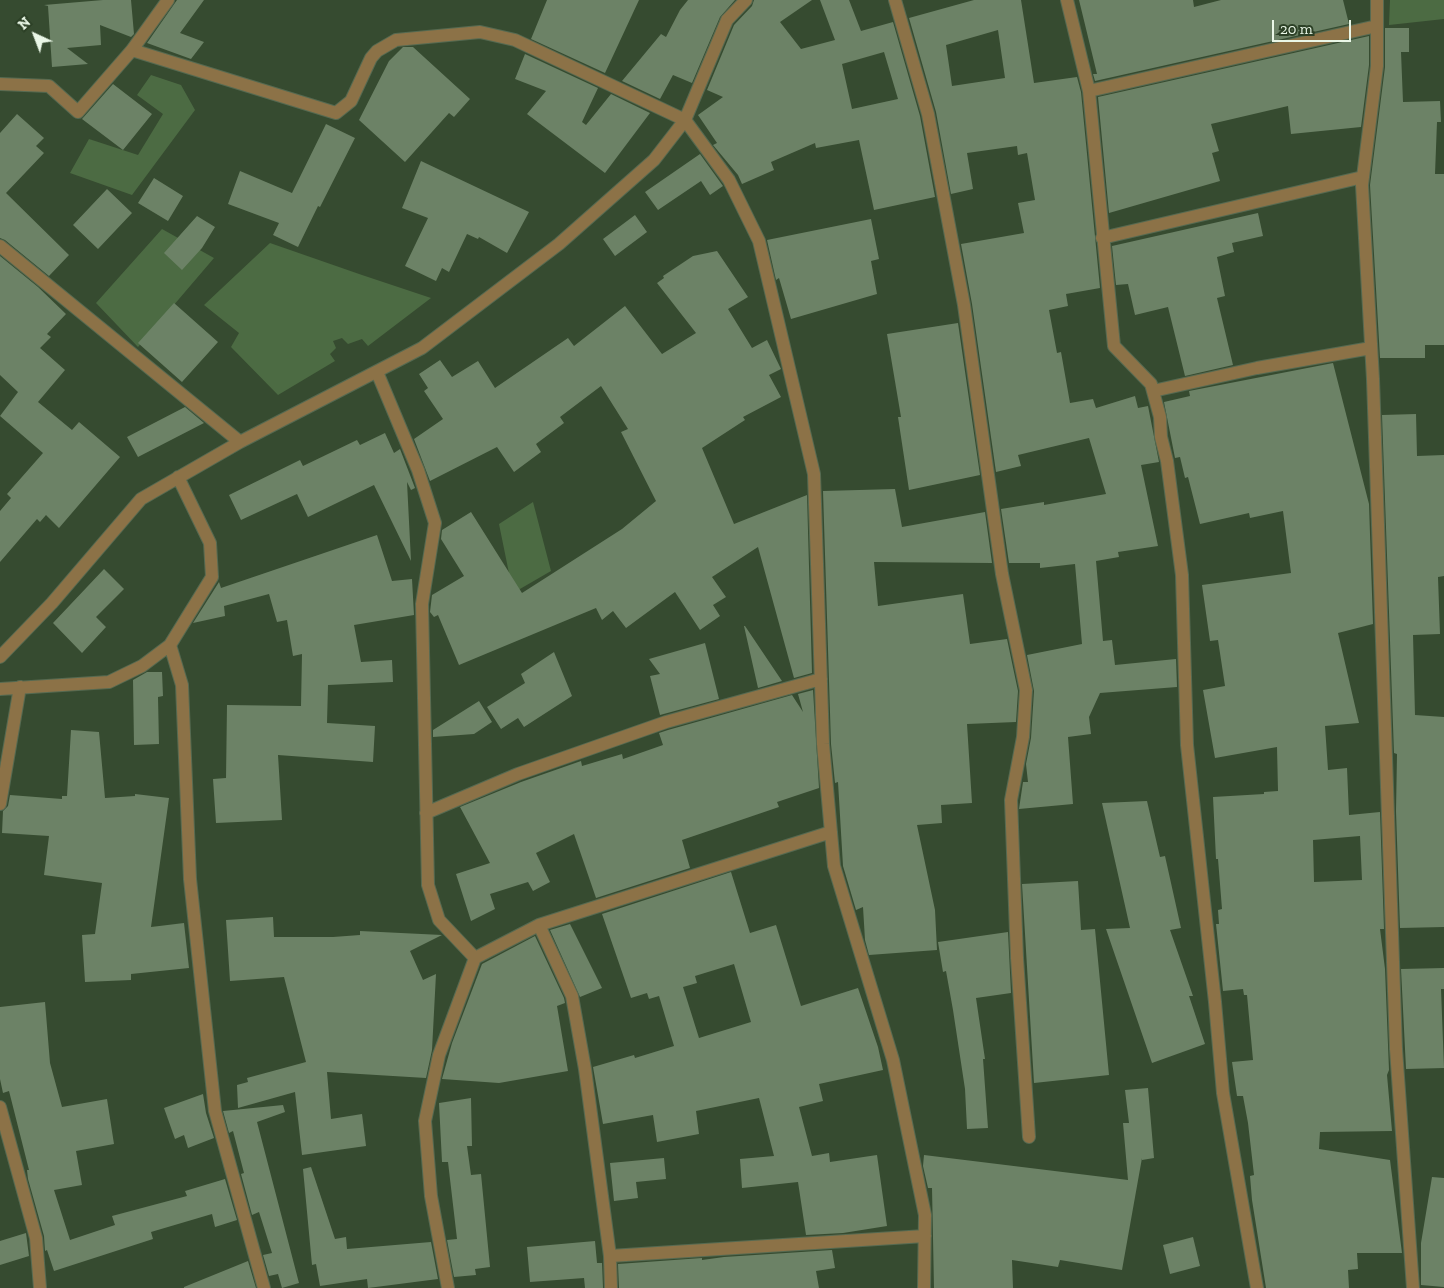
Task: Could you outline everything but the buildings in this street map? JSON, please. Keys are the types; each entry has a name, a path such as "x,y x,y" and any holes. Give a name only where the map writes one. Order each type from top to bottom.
{"street":[{"path":"0,84 49,86 78,112 132,50 168,0"},
{"path":"0,657 52,603 141,499 240,442 422,348 559,244 654,160 685,120 727,20 739,0"},
{"path":"727,20 746,0"},
{"path":"895,0 928,114 964,305 1002,574 1026,690 1023,737 1011,800 1017,958 1029,1136"},
{"path":"1067,0 1089,91 1114,346 1151,384 1160,417 1161,437 1167,461 1182,575 1187,745 1216,1002 1223,1093 1256,1288"},
{"path":"1377,0 1377,66 1363,177 1371,348 1396,1049 1414,1288"},
{"path":"1089,91 1377,26"},
{"path":"132,50 336,113 351,101 371,58 377,51 396,40 480,32 515,40 685,120 729,180 759,241 814,474 823,744 834,866 893,1060 925,1215 924,1288"},
{"path":"1102,238 1363,177"},
{"path":"0,246 240,442"},
{"path":"1152,391 1265,366 1371,348"},
{"path":"377,372 418,470 435,523 422,604 428,885 439,920 475,958"},
{"path":"0,689 109,682 142,666 170,646 212,577 210,543 178,477"},
{"path":"170,646 182,685 190,879 215,1111 264,1288"},
{"path":"426,813 518,774 666,722 821,679"},
{"path":"0,804 20,688"},
{"path":"448,1288 431,1196 425,1121 439,1055 475,958 539,925 831,832"},
{"path":"539,925 572,996 585,1069 610,1256 612,1288"},
{"path":"0,1107 36,1238 40,1288"},
{"path":"610,1256 925,1236"}],"green space":[{"path":"1390,0 1444,0 1444,19 1389,25"},
{"path":"151,75 181,85 195,110 132,195 70,173 89,139 138,155 163,114 137,95"},
{"path":"162,229 214,258 138,347 96,303"},
{"path":"270,243 431,298 368,346 362,339 348,344 342,338 333,341 336,348 330,354 335,361 278,395 231,347 239,333 204,305"},
{"path":"533,502 551,571 513,593 499,524"}]}
